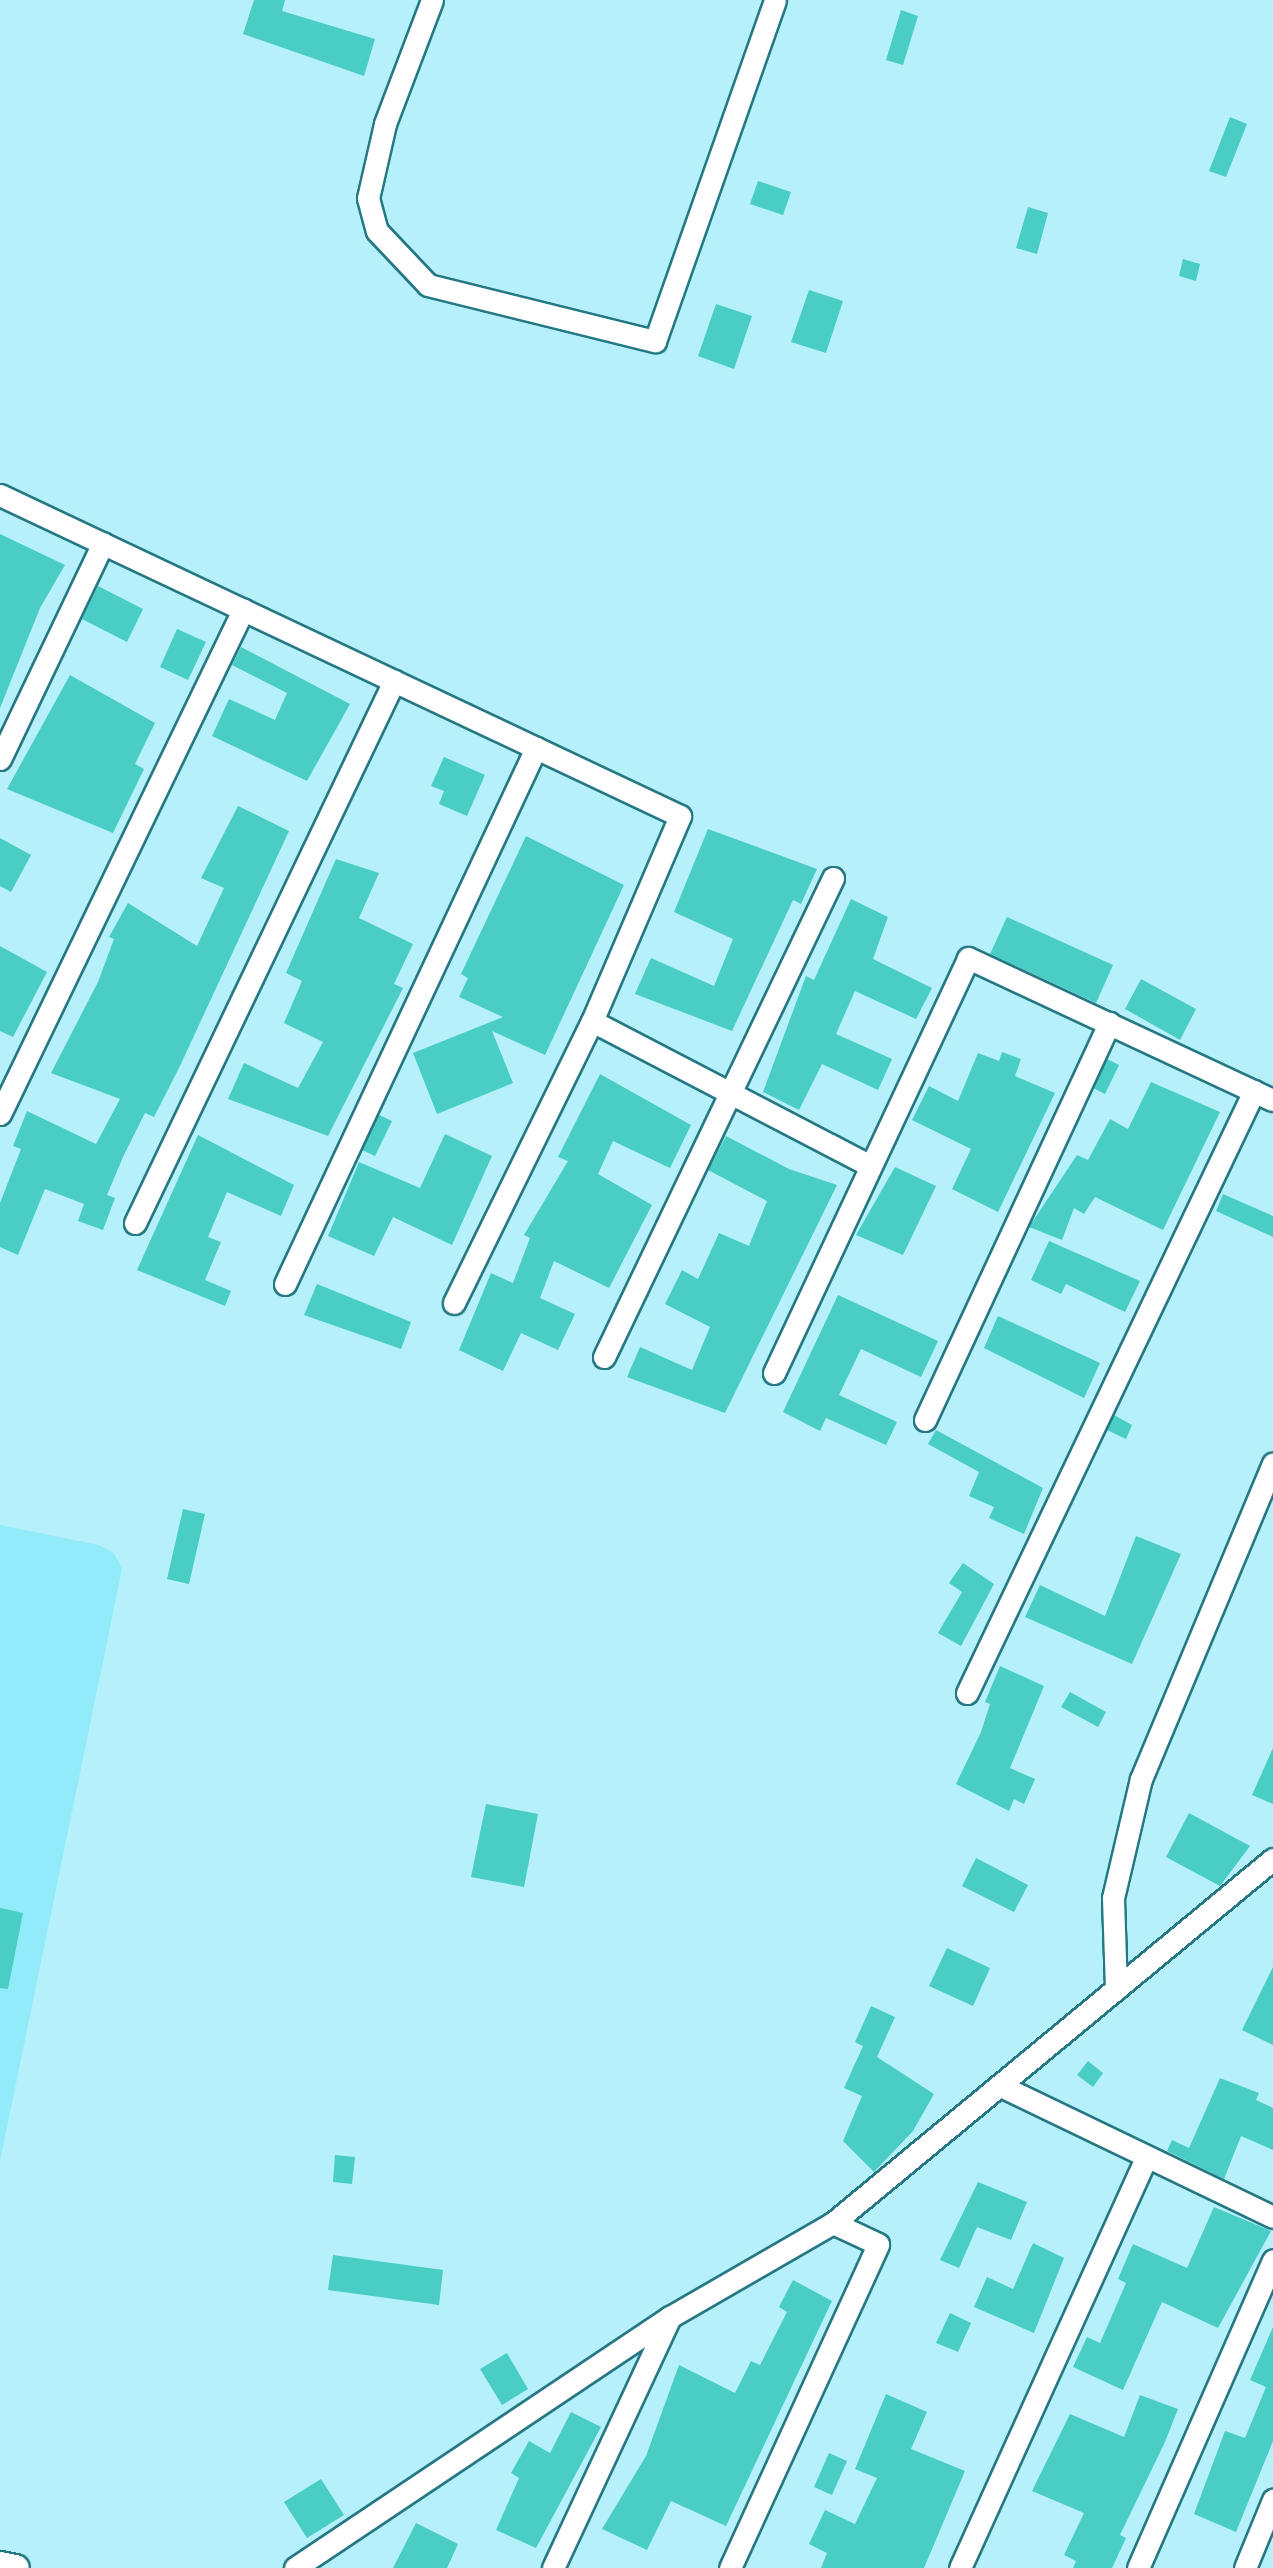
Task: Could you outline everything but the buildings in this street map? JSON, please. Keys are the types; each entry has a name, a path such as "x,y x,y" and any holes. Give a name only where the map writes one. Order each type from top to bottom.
{"street":[{"path":"432,0 385,124 368,198 377,230 428,285 655,341 775,0"},
{"path":"0,495 680,817 592,1021 454,1303"},
{"path":"0,759 103,544"},
{"path":"0,1114 243,610"},
{"path":"135,1223 394,681"},
{"path":"285,1284 536,748"},
{"path":"604,1357 833,878"},
{"path":"774,1373 968,958 1264,1096 967,1693"},
{"path":"592,1021 871,1166"},
{"path":"925,1420 1109,1023"},
{"path":"1116,1989 1113,1898 1141,1779 1273,1463"},
{"path":"295,2568 670,2317 833,2222 1273,1859"},
{"path":"1001,2086 1273,2217"},
{"path":"960,2568 1146,2158"},
{"path":"730,2568 878,2244 833,2222"},
{"path":"1138,2568 1273,2260"},
{"path":"553,2568 670,2317"},
{"path":"1245,2568 1273,2500"},
{"path":"0,2565 16,2568"}],"shaded area":[{"path":"0,1525 99,1545 114,1553 122,1569 0,2161"}]}
